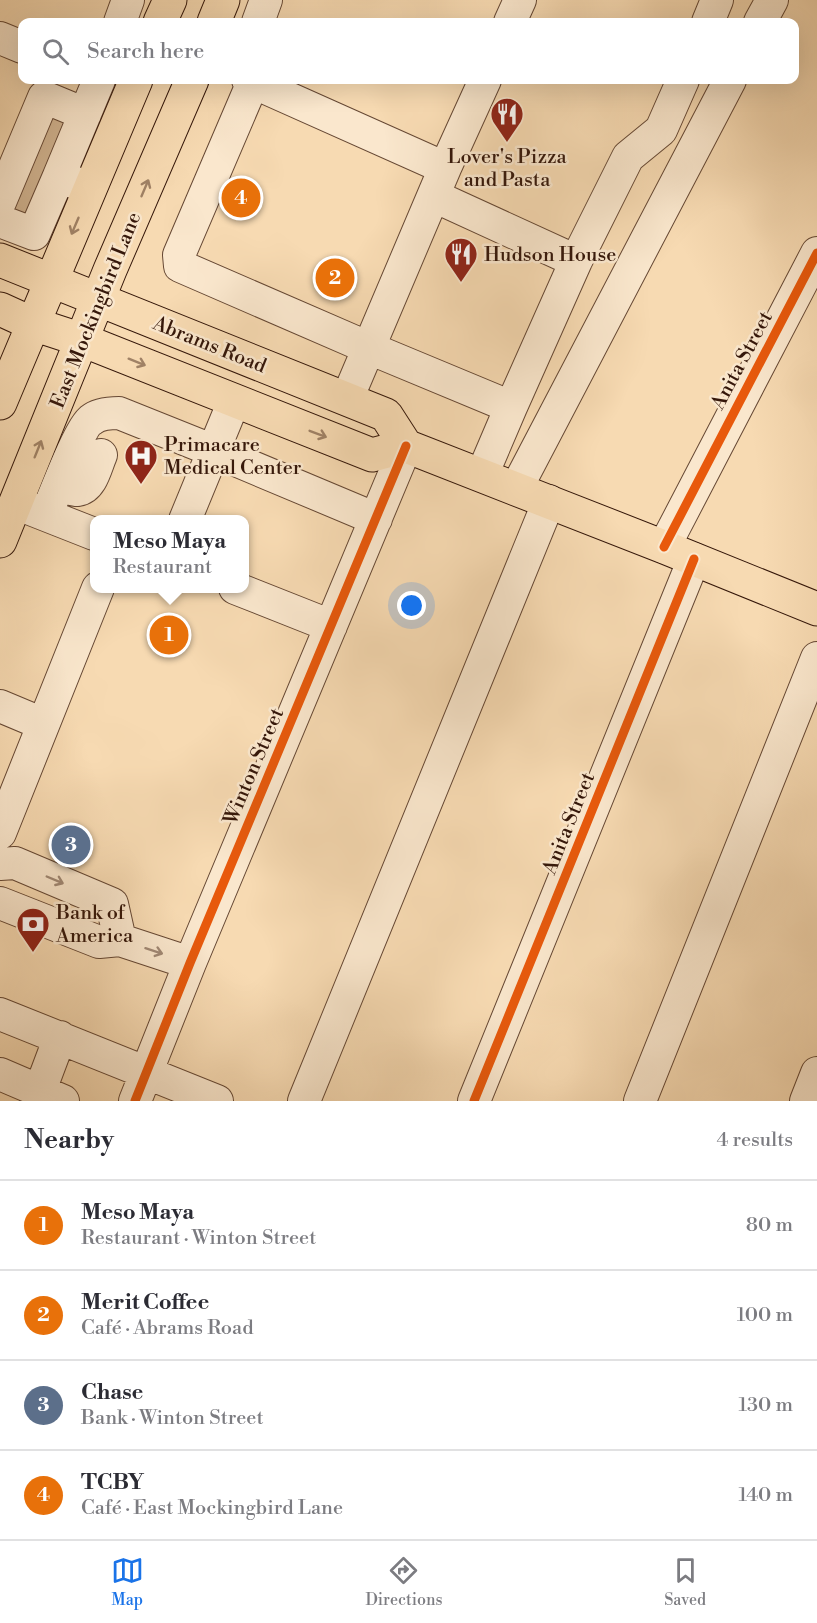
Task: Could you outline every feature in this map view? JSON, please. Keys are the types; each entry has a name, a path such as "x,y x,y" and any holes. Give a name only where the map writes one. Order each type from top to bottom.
{"main road":[{"path":"162,18 170,0"},
{"path":"216,18 223,0"},
{"name":"East Mockingbird Lane","path":"0,542 98,300 190,84"},
{"path":"0,403 131,90"},
{"name":"Abrams Road","path":"0,260 386,415 406,446"},
{"path":"0,309 33,324 82,340 372,455 406,446 816,607"}],"street":[{"path":"121,18 128,0"},
{"path":"259,18 266,0"},
{"path":"512,18 520,0"},
{"path":"710,18 717,0"},
{"path":"762,18 772,0"},
{"path":"0,38 18,45"},
{"path":"249,84 179,255 180,266 511,407"},
{"path":"256,84 440,182 576,261"},
{"path":"347,399 483,84"},
{"path":"482,475 576,261 628,157 661,130 681,84"},
{"path":"516,489 728,84"},
{"path":"90,189 43,161 131,90"},
{"name":"Anita Street","path":"664,547 817,253"},
{"path":"187,515 234,401"},
{"path":"46,515 80,435 90,420 108,413 119,413 214,450 375,519"},
{"path":"58,486 76,490 85,487 91,479 119,413"},
{"name":"Winton Street","path":"141,1087 190,963 406,446"},
{"path":"304,1101 549,501"},
{"path":"16,503 90,532"},
{"name":"Anita Street","path":"474,1101 694,559"},
{"path":"0,833 96,593"},
{"path":"248,593 331,626"},
{"path":"640,1101 817,658"},
{"path":"0,706 44,724"},
{"path":"0,864 15,863 112,904 120,940"},
{"path":"0,903 99,942 120,940 190,963"},
{"path":"0,1014 60,1037 141,1087 217,1101"},
{"path":"0,1074 38,1100 60,1037"},
{"path":"806,1101 817,1073"}],"tunnel":[{"path":"47,127 65,135"},
{"path":"37,152 55,160"},
{"path":"28,174 46,181"},
{"path":"17,197 35,205"}],"cycle path":[{"path":"664,547 817,253"},
{"path":"135,1101 190,963 406,446"},
{"path":"474,1101 694,559"}],"place":[{"name":"Lover's Pizza and Pasta","path":"507,143"},
{"name":"TCBY","path":"241,198"},
{"name":"Merit Coffee","path":"335,278"},
{"name":"Hudson House","path":"461,283"},
{"name":"Primacare Medical Center","path":"141,485"},
{"name":"Meso Maya","path":"169,635"},
{"name":"Chase","path":"71,845"},
{"name":"Bank of America","path":"33,953"}]}
